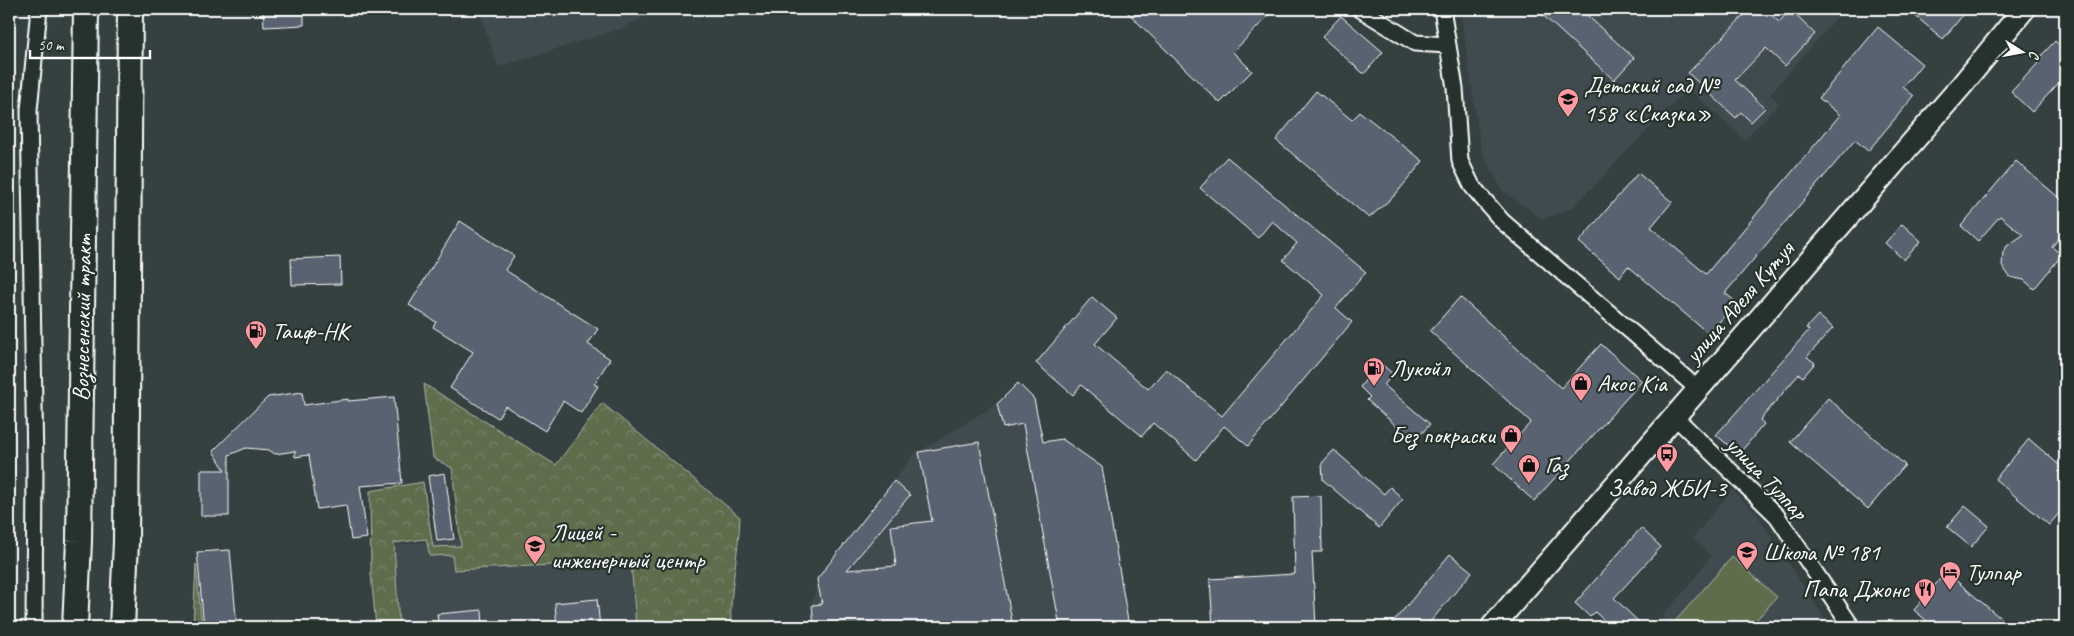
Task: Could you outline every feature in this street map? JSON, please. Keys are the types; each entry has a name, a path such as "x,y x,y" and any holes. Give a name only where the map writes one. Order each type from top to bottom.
{"main road":[{"name":"Вознесенский тракт","path":"75,627 79,541 86,9"},
{"name":"Вознесенский тракт","path":"122,627 126,532 130,9"},
{"name":"улица Аделя Кутуя","path":"1492,627 1962,85 2024,9"}],"street":[{"path":"34,627 35,475 29,110 39,9"},
{"path":"1360,9 1415,43 1448,45"},
{"path":"1442,9 1455,88 1460,161 1472,186 1502,221 1698,389"},
{"name":"улица Тулпар","path":"1674,416 1781,522 1852,627"}],"shaded area":[{"path":"479,9 660,9 620,29 498,67"},
{"name":"Детский сад № 158 «Сказка»","path":"1460,9 1844,9 1770,94 1779,104 1744,140 1688,88 1572,208 1542,219 1502,190 1481,149"},
{"path":"1018,383 1034,399 1043,442 1057,440 1077,449 1102,467 1129,627 814,627 812,605 817,579 916,452 919,452 997,404"},
{"name":"Школа № 181","path":"1732,490 1756,513 1830,627 1664,627 1668,622 1662,616 1688,587 1711,556 1693,538"},
{"name":"Лицей - инженерный центр","path":"679,525 716,627 376,627 372,547 517,534"}],"green space":[{"path":"424,384 556,465 602,403 740,517 731,600 731,627 636,627 631,561 454,570 452,555 430,556 426,539 394,543 399,627 376,627 371,574 370,491 423,482 433,547 461,546 452,468 433,458"},
{"path":"1732,557 1777,597 1750,627 1670,627"},
{"path":"196,564 202,627 193,627"}],"building":[{"path":"263,9 304,9 304,25 264,27"},
{"path":"1124,9 1275,9 1233,52 1252,71 1220,103"},
{"path":"1536,9 1580,9 1634,58 1614,80"},
{"path":"1750,9 1765,9 1779,22 1790,10 1815,34 1785,66 1766,48 1735,80 1765,108 1751,122 1741,112 1736,118 1688,73"},
{"path":"1907,9 1968,9 1943,39"},
{"path":"1341,16 1383,52 1364,74 1322,37"},
{"path":"1878,27 1922,64 1903,87 1914,96 1868,151 1855,140 1725,293 1736,302 1709,334 1628,266 1620,277 1579,242 1638,173 1672,202 1651,227 1706,274 1840,115 1819,98"},
{"path":"2055,41 2065,51 2065,76 2032,112 2011,92 2042,59 2040,57"},
{"path":"1316,91 1352,120 1360,112 1423,161 1395,195 1369,218 1276,140"},
{"path":"1227,157 1366,272 1336,308 1352,322 1248,446 1224,426 1196,460 1153,423 1142,436 1081,385 1073,395 1036,363 1092,297 1117,318 1095,344 1148,389 1166,369 1222,416 1324,295 1283,260 1297,243 1272,221 1258,238 1200,188"},
{"path":"2016,161 2065,203 2065,231 2052,247 2062,255 2034,289 2024,280 2010,277 2002,266 2003,252 2007,246 2023,235 2000,216 1978,241 1961,226"},
{"path":"460,221 514,256 505,270 598,329 588,344 610,359 594,384 598,386 581,413 563,401 545,431 505,406 498,418 450,388 473,352 433,327 436,322 409,305"},
{"path":"1902,224 1921,241 1904,260 1885,243"},
{"path":"340,257 341,284 292,285 291,259"},
{"path":"1460,297 1561,388 1601,344 1642,381 1534,501 1493,464 1531,422 1430,331"},
{"path":"1818,315 1833,328 1807,357 1815,363 1803,377 1799,374 1760,420 1764,424 1739,454 1716,435 1809,330 1806,328"},
{"path":"1378,361 1393,374 1384,385 1430,424 1414,442 1367,400 1370,397 1360,387 1368,377 1365,375"},
{"path":"1018,383 1034,399 1043,442 1062,439 1102,467 1129,627 1060,627 1023,424 1003,428 997,404"},
{"path":"302,392 304,405 348,399 348,401 394,397 402,483 360,486 367,538 351,540 346,505 317,509 309,455 295,457 295,451 275,454 269,450 246,448 229,455 229,516 201,516 201,470 225,470 213,451 268,397"},
{"path":"1828,398 1905,465 1868,509 1790,442"},
{"path":"2029,439 2065,470 2065,506 2049,525 1995,479"},
{"path":"979,442 1013,627 951,627 950,622 899,627 814,627 812,605 822,604 817,579 894,481 910,495 847,570 896,566 891,526 932,521 919,452"},
{"path":"1334,450 1384,494 1390,487 1403,499 1379,528 1323,480 1322,463"},
{"path":"445,473 454,539 437,541 428,476"},
{"path":"1321,496 1322,552 1312,552 1316,627 1213,627 1210,579 1295,574 1293,497"},
{"path":"1965,506 1989,526 1971,547 1947,527"},
{"path":"1641,528 1661,547 1614,598 1644,627 1611,627 1595,612 1590,617 1575,603"},
{"path":"230,550 237,627 204,627 197,552"},
{"path":"1450,554 1472,572 1426,627 1389,627"},
{"name":"Тулпар","path":"1946,572 2011,627 1934,627 1914,610"},
{"path":"597,599 600,627 557,627 555,603"},
{"path":"482,610 483,627 439,627 437,614"}],"place":[{"name":"Детский сад № 158 «Сказка»","path":"1568,118"},
{"name":"Таиф-НК","path":"256,350"},
{"name":"Лукойл","path":"1374,387"},
{"name":"Акос Kia","path":"1581,402"},
{"name":"Без покраски","path":"1511,454"},
{"name":"Завод ЖБИ-3","path":"1667,473"},
{"name":"Газ","path":"1529,484"},
{"name":"Лицей - инженерный центр","path":"535,565"},
{"name":"Школа № 181","path":"1747,571"},
{"name":"Тулпар","path":"1950,591"},
{"name":"Папа Джонс","path":"1925,608"}]}
